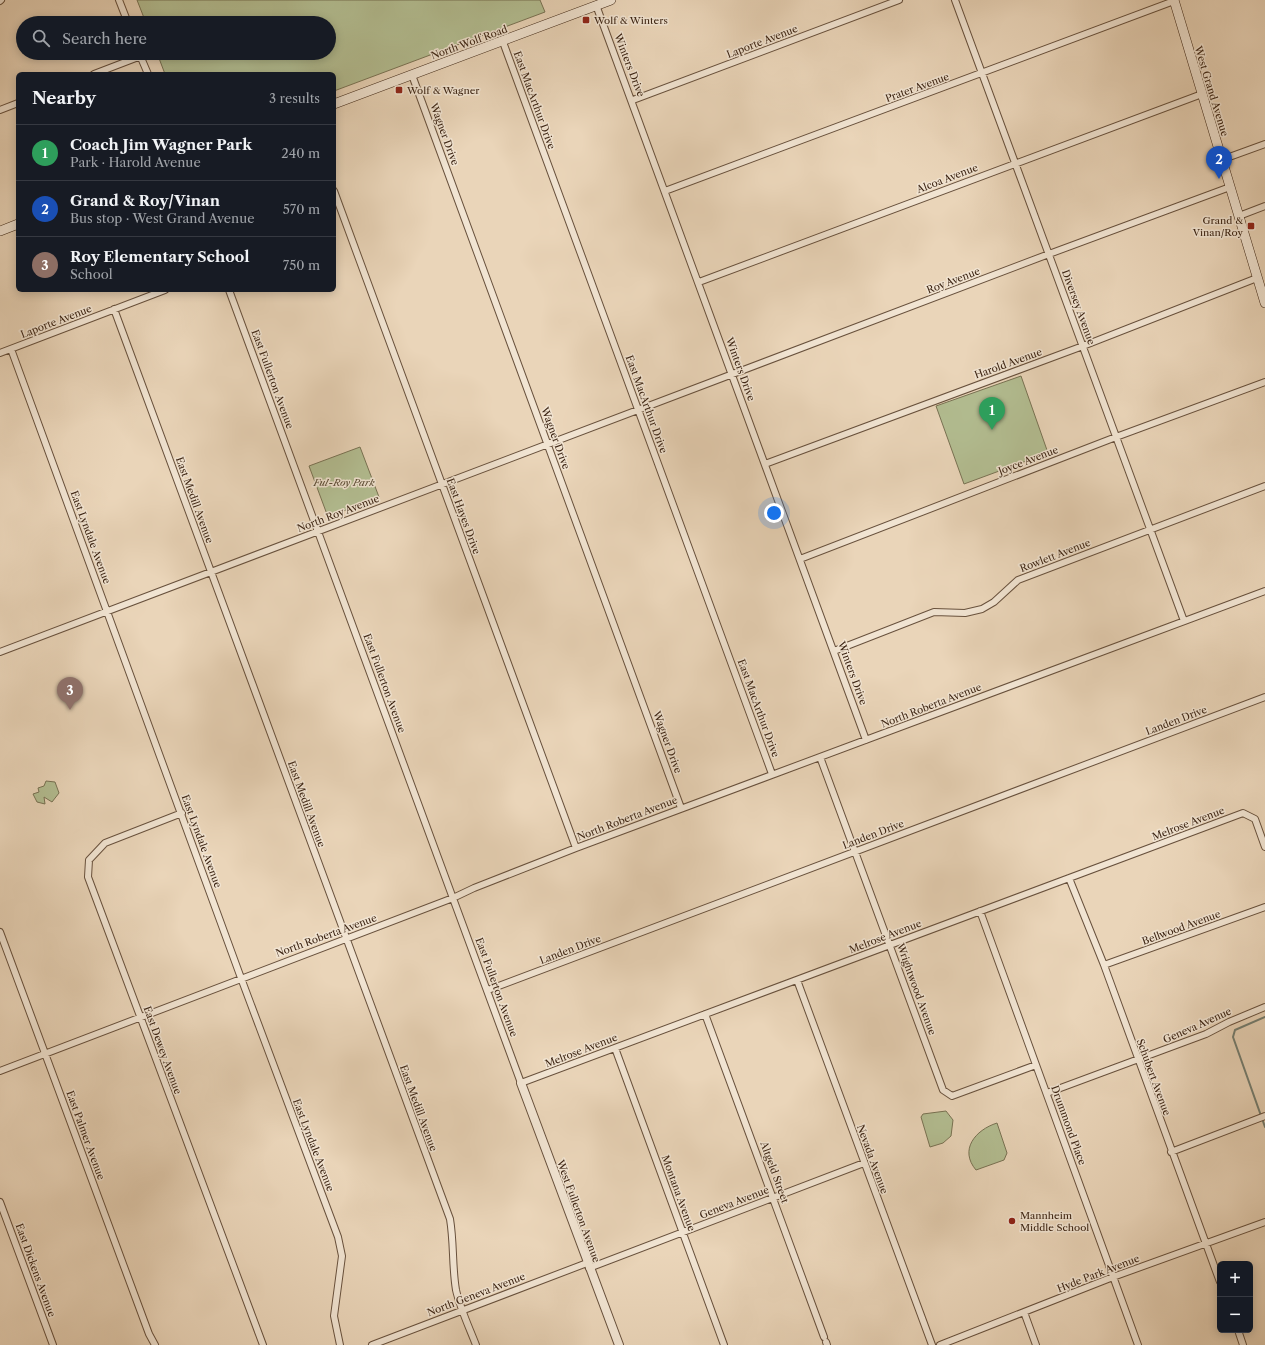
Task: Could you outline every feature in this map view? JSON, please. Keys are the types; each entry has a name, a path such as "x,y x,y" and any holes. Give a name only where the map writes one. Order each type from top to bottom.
{"main road":[{"name":"North Wolf Road","path":"336,103 503,42 611,0"},
{"name":"West Grand Avenue","path":"1174,0 1265,303"},
{"path":"0,231 16,225"}],"street":[{"path":"119,0 125,16"},
{"name":"Laporte Avenue","path":"632,100 899,0"},
{"name":"Diversey Avenue","path":"955,0 1184,621"},
{"name":"Prater Avenue","path":"666,191 1174,0"},
{"name":"Winters Drive","path":"596,5 666,191 866,740"},
{"name":"East MacArthur Drive","path":"503,42 772,774"},
{"path":"99,72 128,60"},
{"path":"142,60 147,72"},
{"name":"Wagner Drive","path":"412,75 681,808"},
{"name":"Alcoa Avenue","path":"699,282 1202,94"},
{"path":"0,110 16,104"},
{"path":"1221,160 1265,144"},
{"name":"Roy Avenue","path":"684,393 1049,254 1230,187"},
{"name":"East Hayes Drive","path":"336,196 576,848"},
{"path":"1239,216 1265,206"},
{"name":"Harold Avenue","path":"765,464 1083,346 1257,278"},
{"name":"Laporte Avenue","path":"0,353 160,292"},
{"name":"East Fullerton Avenue","path":"230,292 521,1083"},
{"name":"East Medill Avenue","path":"114,309 450,1219 454,1241 454,1278 463,1310 476,1345"},
{"name":"East Lyndale Avenue","path":"11,349 108,610 241,978 338,1237 342,1256 334,1316 340,1345"},
{"name":"Joyce Avenue","path":"800,559 1116,437 1265,382"},
{"name":"North Roy Avenue","path":"1,649 318,532 684,393"},
{"name":"Rowlett Avenue","path":"834,651 934,612 966,613 982,609 994,602 1018,580 1265,486"},
{"name":"North Roberta Avenue","path":"0,1071 454,898 474,888 681,808 1265,591"},
{"name":"Landen Drive","path":"488,990 1265,697"},
{"name":"Wrightwood Avenue","path":"820,757 944,1090 952,1096 1036,1065"},
{"name":"East Dewey Avenue","path":"182,813 105,842 89,860 88,877 90,886 263,1345"},
{"name":"Melrose Avenue","path":"521,1083 1243,813 1255,819 1265,847"},
{"name":"Schubert Avenue","path":"1069,878 1104,965 1171,1152 1217,1274"},
{"name":"Bellwood Avenue","path":"1104,965 1265,907"},
{"name":"Drummond Place","path":"980,911 1138,1345"},
{"name":"East Palmer Avenue","path":"0,932 149,1334 155,1345"},
{"name":"Nevada Avenue","path":"796,980 932,1345"},
{"name":"Geneva Avenue","path":"1046,1093 1206,1034 1229,1022 1265,1007"},
{"name":"Altgeld Street","path":"705,1014 826,1341"},
{"name":"Montana Avenue","path":"615,1048 724,1345"},
{"name":"West Fullerton Avenue","path":"521,1083 619,1345"},
{"path":"1171,1152 1265,1116"},
{"name":"Geneva Avenue","path":"588,1265 683,1232 864,1163"},
{"name":"East Dickens Avenue","path":"0,1202 53,1345"},
{"name":"Hyde Park Avenue","path":"940,1345 1113,1277 1265,1222"},
{"name":"North Geneva Avenue","path":"372,1345 463,1310 588,1265"},
{"path":"1024,1312 1036,1345"},
{"path":"1239,1333 1243,1345"}],"green space":[{"path":"137,0 540,0 545,12 336,90 336,72 164,72 160,60 336,60 336,16 143,16"},
{"path":"1021,376 1048,453 964,484 936,406"},
{"name":"Ful-Roy Park","path":"360,447 379,497 328,517 309,466"},
{"path":"46,781 55,782 59,793 52,802 44,797 45,804 37,802 33,794 39,792 38,788 44,786"},
{"path":"946,1111 953,1120 951,1136 943,1143 930,1147 921,1117 923,1114"},
{"path":"997,1123 1007,1153 1004,1160 976,1170 971,1163 969,1148 976,1136 982,1130"}],"waterway":[{"path":"1265,1017 1235,1030 1233,1037 1265,1127"}],"place":[{"name":"Wolf & Winters","path":"586,20"},
{"name":"Wolf & Wagner","path":"399,90"},
{"name":"Grand & Roy/Vinan","path":"1219,179"},
{"name":"Grand & Vinan/Roy","path":"1251,226"},
{"name":"Coach Jim Wagner Park","path":"992,430"},
{"name":"Roy Elementary School","path":"70,710"},
{"name":"Mannheim Middle School","path":"1012,1221"}]}
